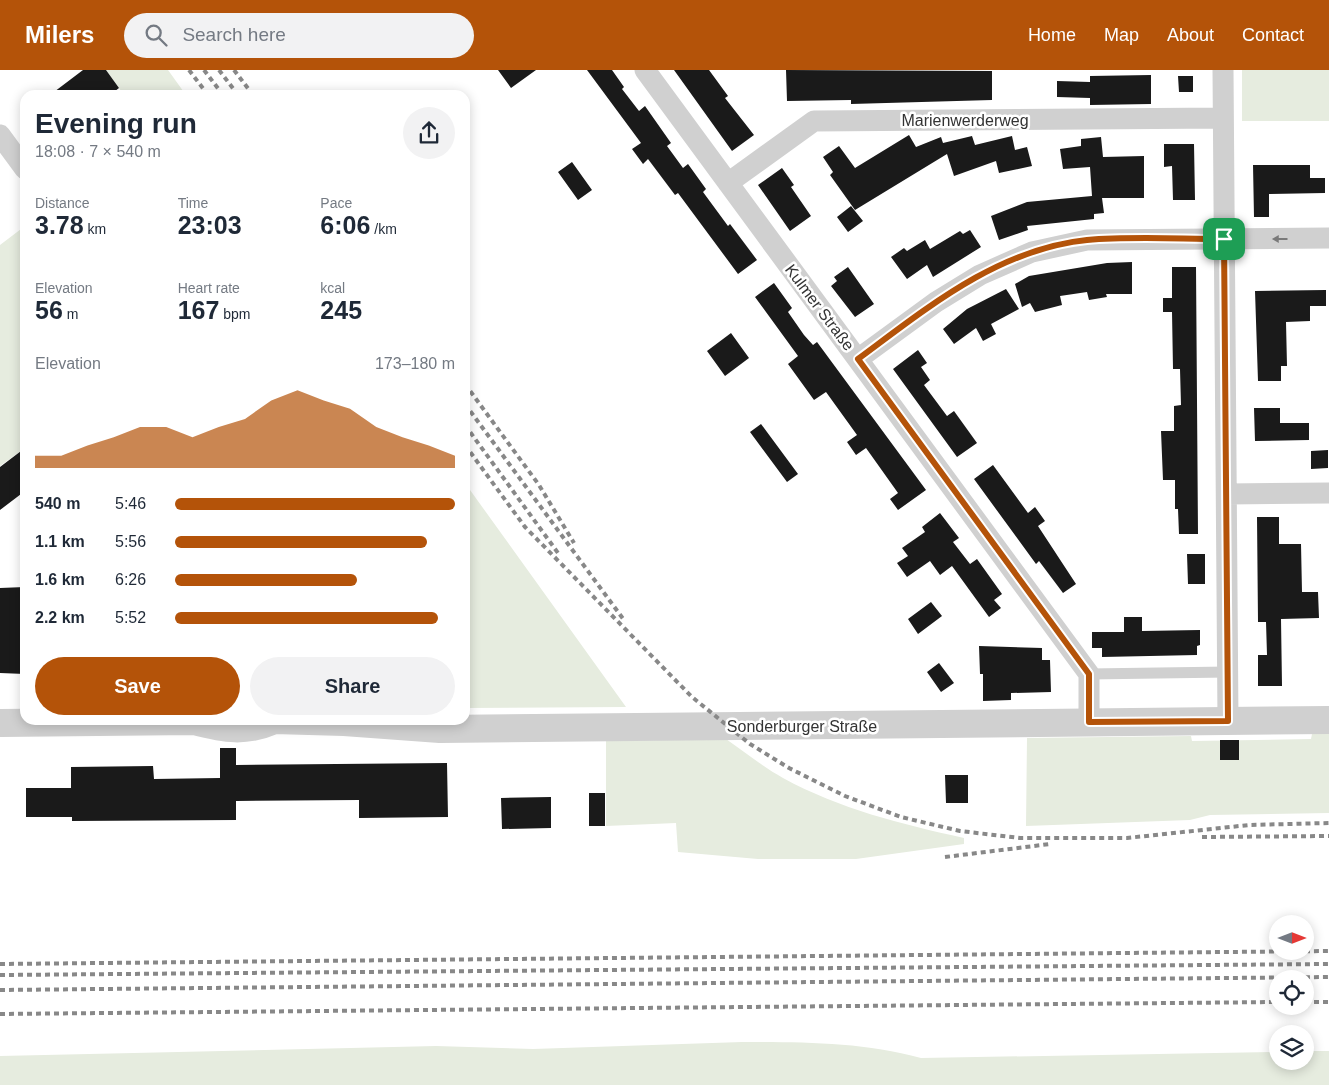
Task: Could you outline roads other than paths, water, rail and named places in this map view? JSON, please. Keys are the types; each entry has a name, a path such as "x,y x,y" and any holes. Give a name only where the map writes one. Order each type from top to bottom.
{"street":[{"name":"Kulmer Straße","path":"645,70 1089,674"},
{"path":"1223,70 1228,721"},
{"name":"Marienwerderweg","path":"728,183 814,121 1223,118"},
{"path":"0,135 20,162"},
{"path":"858,359 936,302 980,275 1032,252 1087,240 1329,238"},
{"path":"1227,494 1329,493"},
{"path":"1089,674 1089,722"},
{"name":"Sonderburger Straße","path":"385,725 440,729 1329,720"},
{"name":"Sonderburger Straße","path":"0,723 20,723"},
{"name":"Sonderburger Straße","path":"206,725 225,729 247,729 263,725"}],"lane":[{"path":"1089,674 1228,672"}],"railway":[{"path":"189,70 204,90"},
{"path":"204,70 219,90"},
{"path":"219,70 234,90"},
{"path":"234,70 249,90"},
{"path":"470,391 539,485 574,543"},
{"path":"470,411 624,620"},
{"path":"470,432 558,553"},
{"path":"470,452 525,527 692,697 750,744 789,768 845,796 901,817 960,831 1020,838 1127,838 1249,825 1329,823"},
{"path":"1202,837 1329,836"},
{"path":"945,857 1050,844"},
{"path":"0,964 1329,951"},
{"path":"0,975 1329,964"},
{"path":"0,990 1329,977"},
{"path":"0,1014 1269,1002"},
{"path":"1314,1002 1329,1002"}]}
